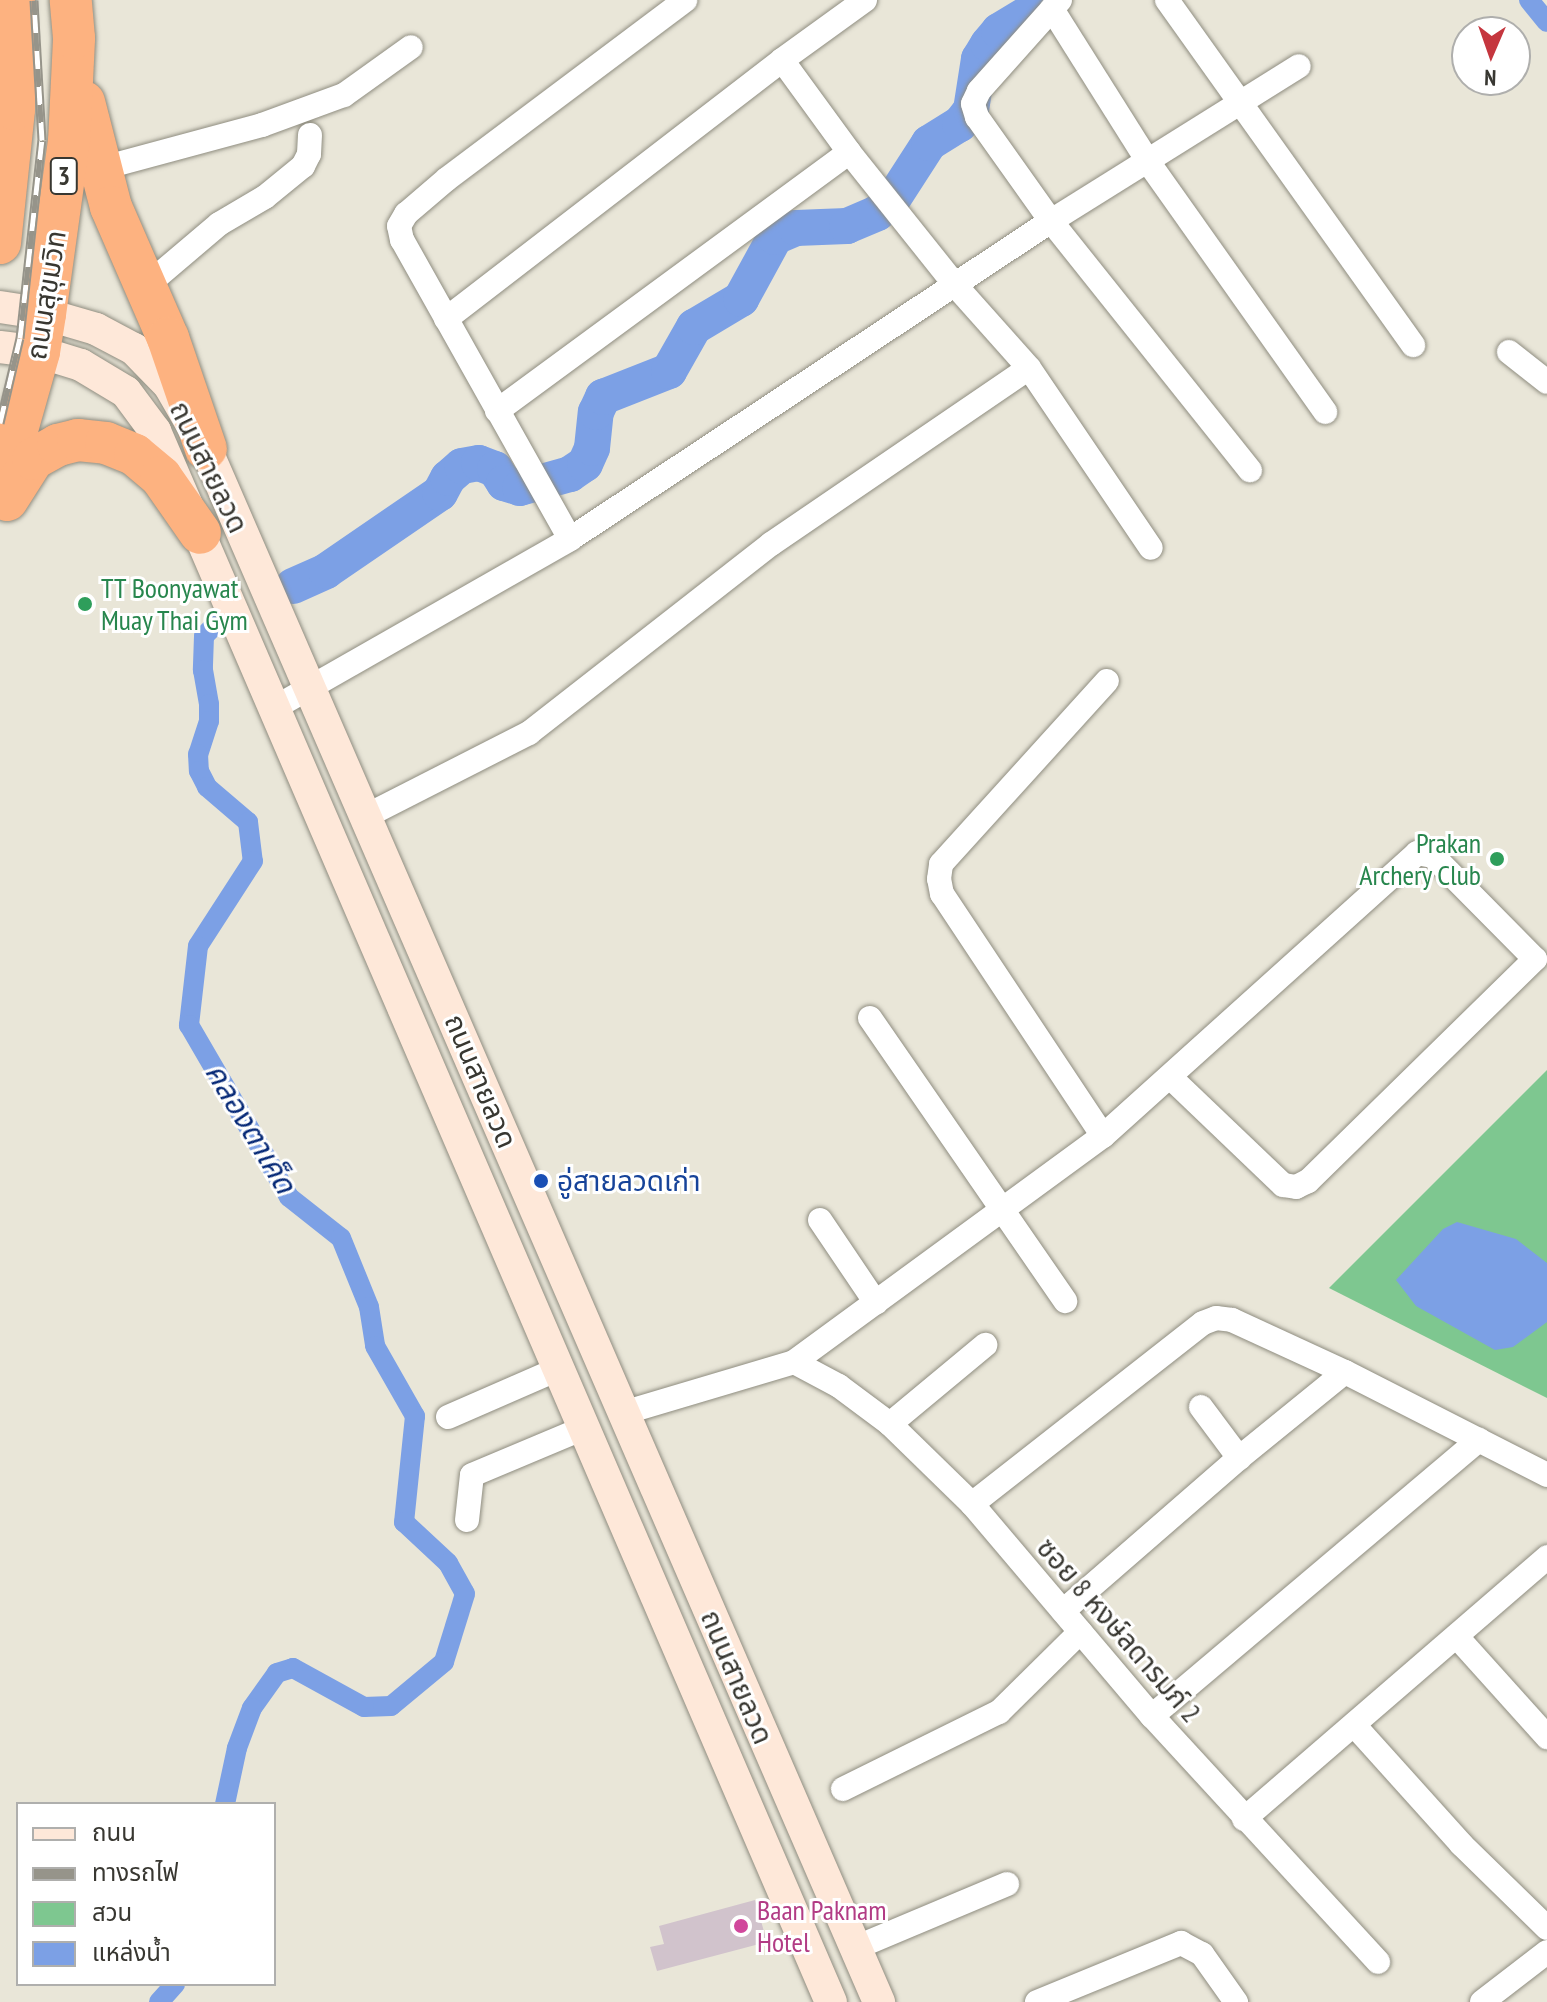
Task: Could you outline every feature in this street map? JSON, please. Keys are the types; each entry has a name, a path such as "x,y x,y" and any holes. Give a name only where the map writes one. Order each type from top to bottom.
{"highway":[{"name":"ถนนสุขุมวิท","path":"0,243 14,109 14,0"},
{"name":"ถนนสุขุมวิท","path":"0,490 69,142 72,19"},
{"path":"72,19 99,169 115,218 168,338 206,449"},
{"path":"0,512 33,459 58,445 78,440 106,443 135,455 161,477 200,533"}],"main road":[{"name":"ถนนสายลวด","path":"0,307 28,338 126,392 155,431 720,1741 822,1999"},
{"name":"ถนนสายลวด","path":"28,338 96,329 134,349 169,385 206,449 879,2002"},
{"path":"720,1741 758,1727"}],"street":[{"path":"570,539 402,240 399,226 406,214 447,179 685,0"},
{"path":"446,319 782,60 865,0"},
{"path":"1167,0 1413,345"},
{"path":"1250,470 1051,221 977,117 973,104 979,91 1056,5 1149,163 1325,412"},
{"path":"99,169 262,125 344,95 411,47"},
{"path":"782,60 849,152 955,285 1029,368 1151,548"},
{"path":"276,707 570,539 1051,221 1149,163 1299,66"},
{"path":"146,286 219,224 265,197 303,166 309,154 310,135"},
{"path":"497,411 849,152"},
{"path":"1509,352 1547,382"},
{"path":"366,816 529,733 771,544 1029,368"},
{"path":"1103,1136 942,894 939,879 941,864 1107,681"},
{"path":"623,1413 794,1362 1103,1136 1417,853 1433,856 1535,959 1308,1181 1296,1187 1283,1185 1170,1077"},
{"path":"870,1018 1065,1301"},
{"path":"820,1220 876,1303"},
{"path":"972,1504 1203,1323 1216,1318 1232,1320 1345,1372 1547,1475"},
{"path":"890,1424 985,1345"},
{"name":"ซอย 8 หงษ์ลดารมภ์ 2","path":"794,1362 839,1386 890,1424 972,1504 1152,1716 1378,1962"},
{"path":"448,1417 560,1368"},
{"path":"1063,1611 1239,1458 1345,1372"},
{"path":"1201,1407 1239,1458"},
{"path":"467,1520 472,1475 586,1427"},
{"path":"1152,1716 1479,1440"},
{"path":"1244,1819 1547,1557"},
{"path":"843,1789 999,1712 1080,1632"},
{"path":"1457,1637 1547,1737"},
{"path":"1354,1725 1461,1844 1547,1928"},
{"path":"855,1948 1007,1884"},
{"path":"1037,2002 1181,1943 1202,1954 1236,2002"},
{"path":"1482,2002 1547,1952"}],"green space":[{"path":"1547,1070 1547,1398 1329,1288"}],"water":[{"path":"1457,1222 1516,1239 1547,1263 1547,1322 1513,1347 1495,1350 1416,1306 1396,1280 1443,1229"}],"building":[{"path":"755,1900 767,1942 657,1971 650,1947 664,1944 659,1926"}],"waterway":[{"name":"คลองตาเค็ด","path":"293,586 326,571 440,493 448,478 462,466 479,463 495,469 504,483 520,488 570,474 585,464 592,448 596,412 603,397 669,371 694,327 741,299 775,237 796,228 847,226 877,213 891,202 929,143 960,124 971,110 979,59 988,44 999,31 1050,0"},
{"path":"1529,0 1547,22"},
{"name":"คลองตาเค็ด","path":"216,624 204,636 203,670 209,721 198,754 199,771 207,787 248,822 253,861 198,946 189,1025 289,1197 341,1238 369,1307 375,1346 415,1416 404,1522 448,1563 465,1594 444,1662 391,1706 364,1707 293,1668 277,1673 252,1708 237,1748 225,1802"},
{"name":"คลองตาเค็ด","path":"159,2002 173,1986"}],"railway":[{"path":"0,423 20,338 42,140 34,0"}],"place":[{"name":"TT Boonyawat Muay Thai Gym","path":"85,604"},
{"name":"Prakan Archery Club","path":"1497,859"},
{"name":"อู่สายลวดเก่า","path":"541,1181"},
{"name":"Baan Paknam Hotel","path":"741,1926"}]}
